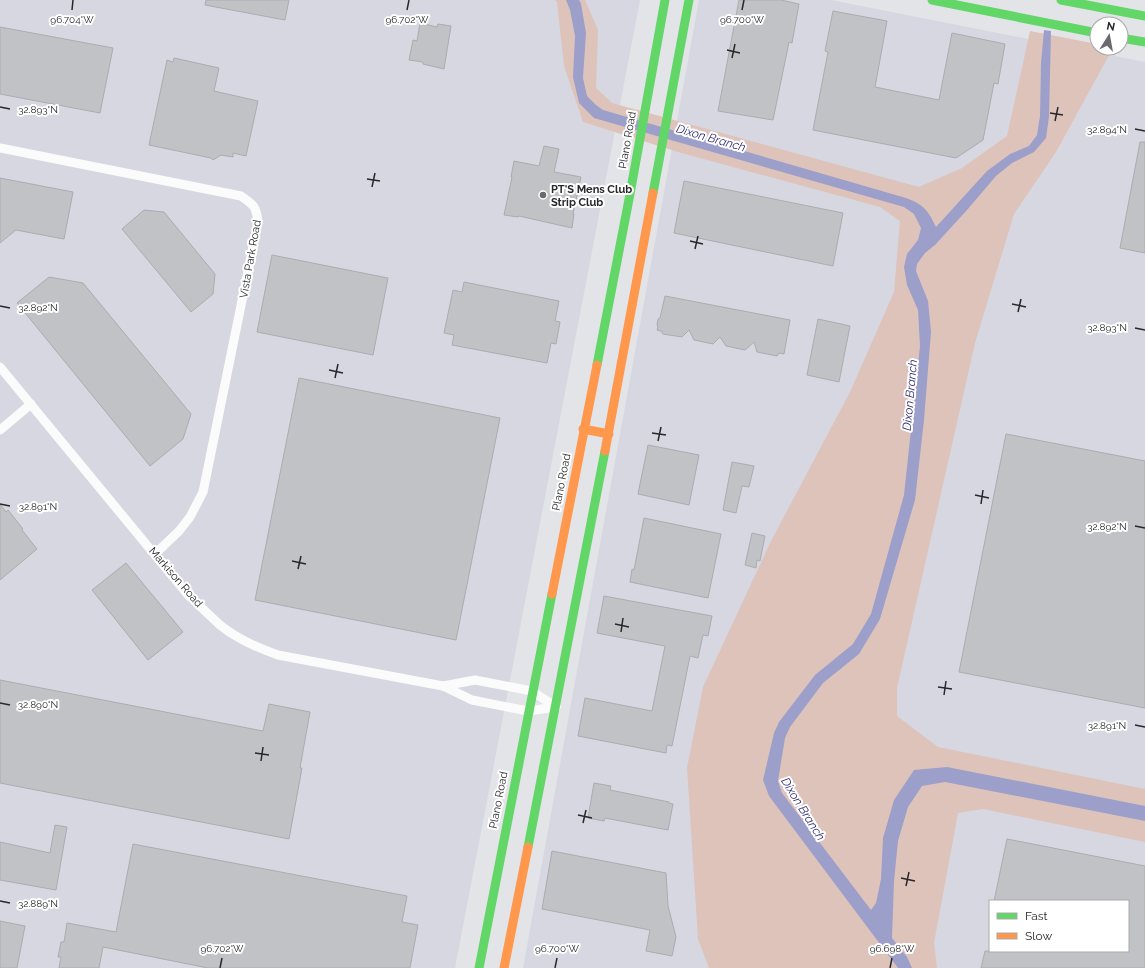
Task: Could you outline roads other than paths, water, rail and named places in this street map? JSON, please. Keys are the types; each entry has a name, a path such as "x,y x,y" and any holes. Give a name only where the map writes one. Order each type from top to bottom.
{"main road":[{"name":"Plano Road","path":"479,968 625,220 665,0"},
{"path":"504,968 556,707 689,0"},
{"path":"932,0 1089,31"},
{"path":"1061,0 1145,16"},
{"path":"1129,39 1145,42"},
{"path":"625,220 645,236"},
{"path":"583,429 608,434"}],"street":[{"name":"Vista Park Road","path":"0,148 241,196 257,209 258,222 203,492 190,517 179,532 154,554"},
{"name":"Markison Road","path":"0,366 188,595 220,625 231,633 258,648 278,655 443,686 472,700 528,711 556,707"},
{"path":"0,430 31,404"},
{"name":"Markison Road","path":"443,686 475,680 532,691 556,707"}],"water":[{"path":"566,0 579,0 581,4 586,33 583,78 587,96 603,110 906,198 925,209 936,227 987,171 1010,154 1029,146 1037,135 1040,116 1041,63 1044,30 1051,31 1049,117 1046,138 1034,152 1012,163 996,176 935,245 925,253 917,264 916,271 928,301 931,332 924,420 915,500 880,619 859,654 823,683 790,727 785,738 778,781 782,793 871,910 876,903 881,879 883,838 894,800 914,770 947,767 1145,806 1145,821 945,782 922,786 908,807 898,841 894,881 892,938 907,957 912,968 898,968 769,796 763,780 774,733 779,722 815,675 853,644 871,614 904,495 920,346 918,310 907,285 904,267 907,254 918,240 921,228 914,214 904,207 594,118 579,103 573,77 575,36 570,10"}],"place":[{"name":"PT'S Mens Club Strip Club","path":"543,195"}],"water label":[{"name":"Dixon Branch","path":"711,138"},
{"name":"Dixon Branch","path":"910,395"},
{"name":"Dixon Branch","path":"803,809"}]}
